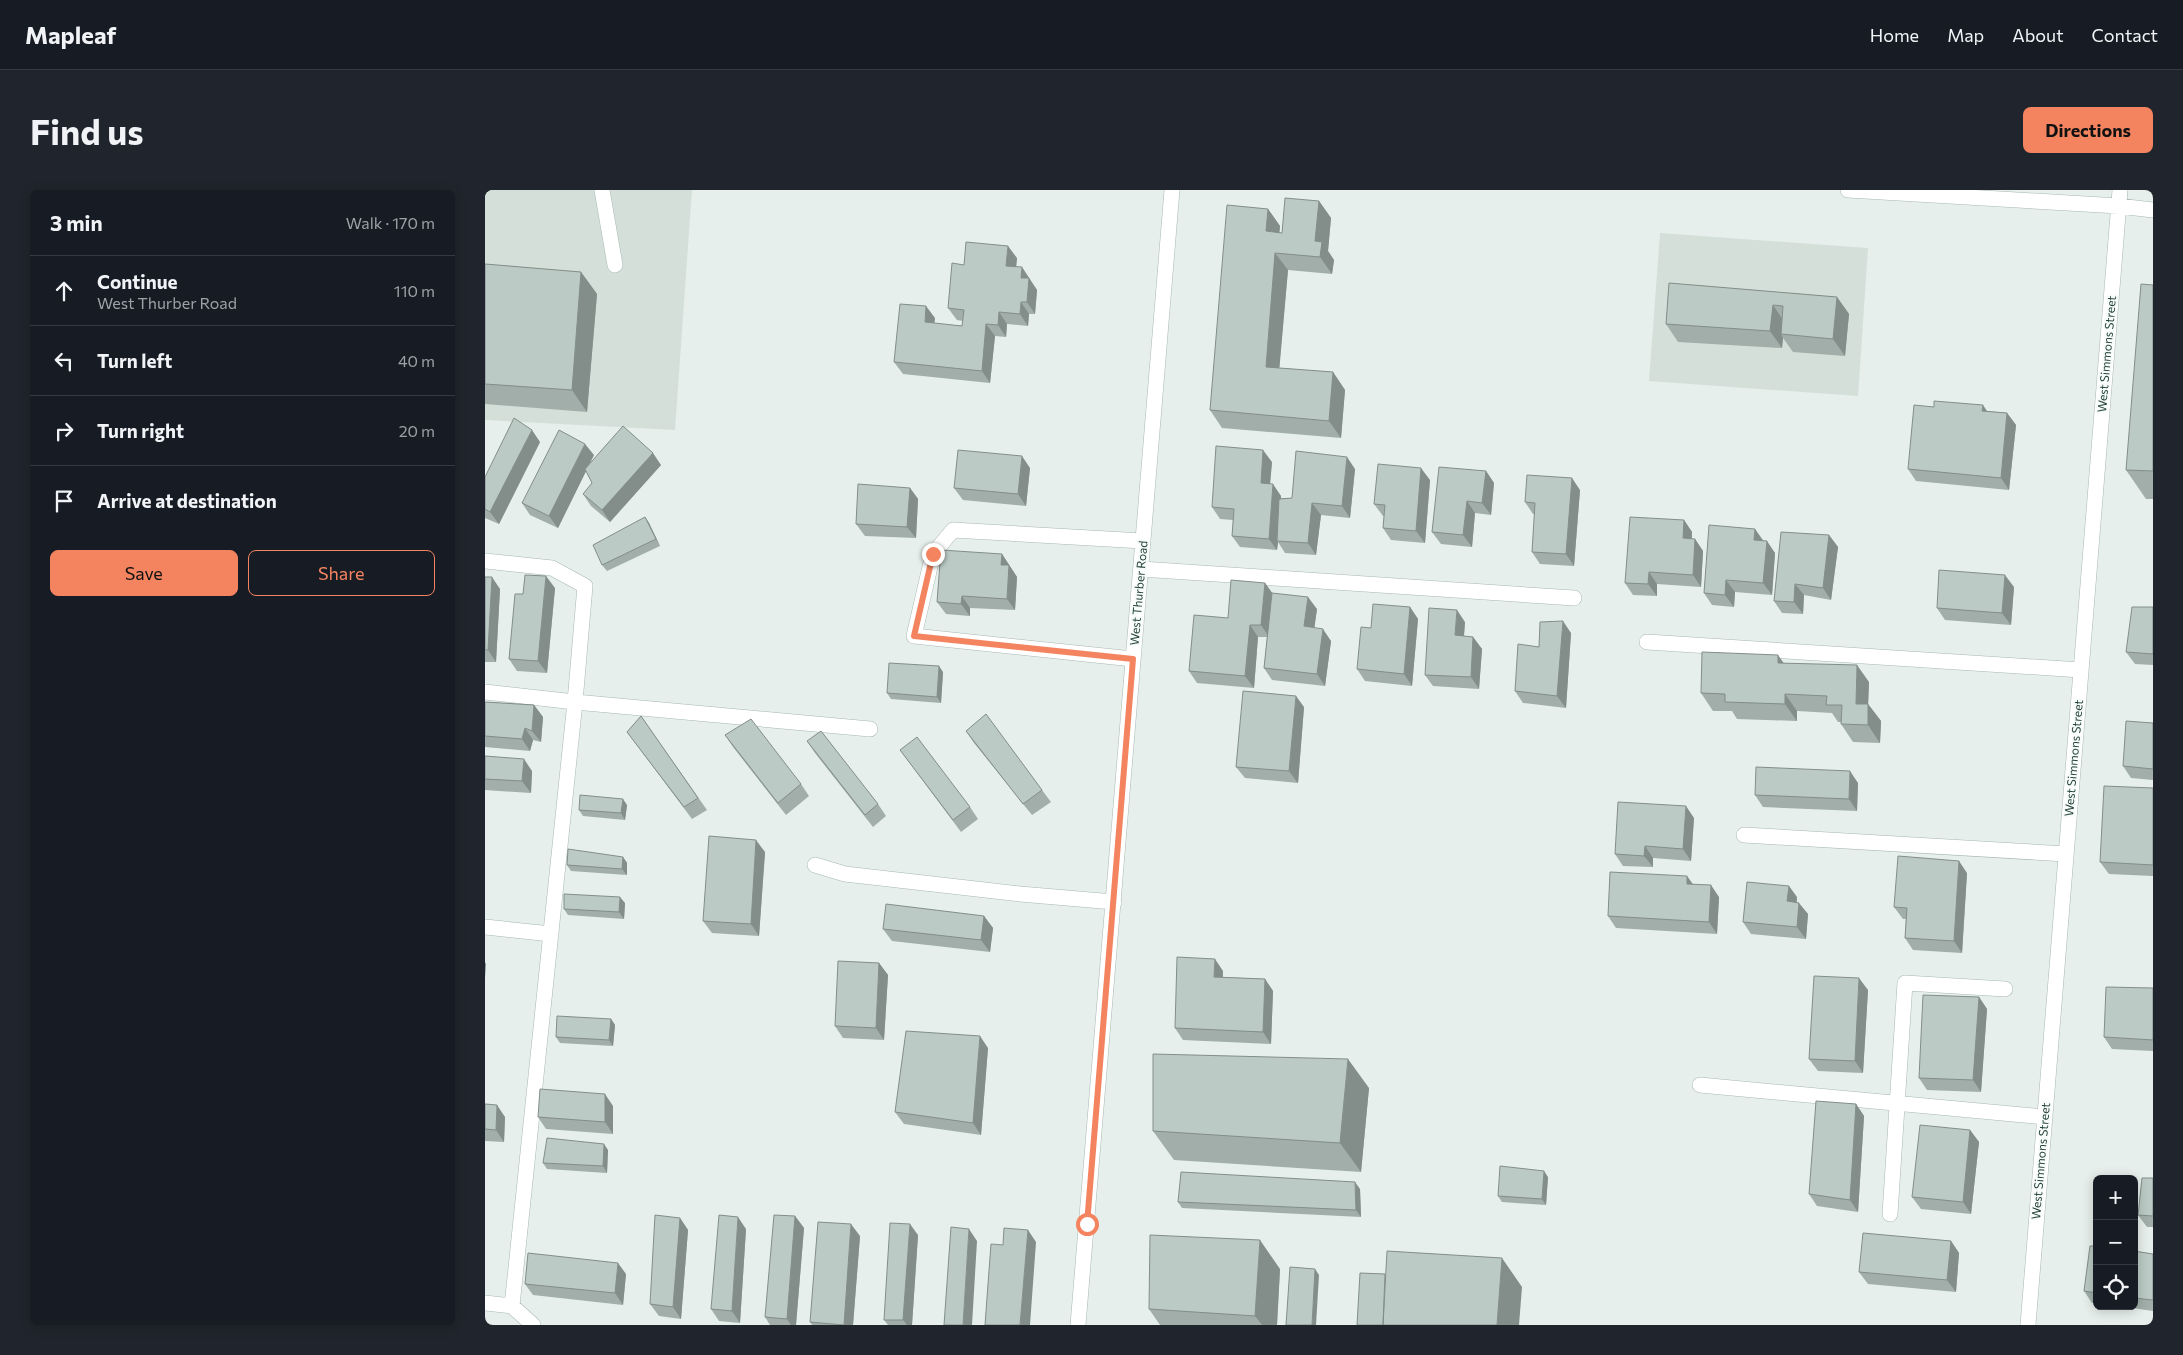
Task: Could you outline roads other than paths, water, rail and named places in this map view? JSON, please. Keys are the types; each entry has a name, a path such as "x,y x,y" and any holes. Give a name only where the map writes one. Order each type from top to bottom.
{"street":[{"path":"602,190 615,265"},
{"name":"West Thurber Road","path":"1079,1325 1172,190"},
{"path":"1848,190 2119,206 2153,210"},
{"name":"West Simmons Street","path":"2028,1325 2120,190"},
{"path":"1133,659 914,636 933,554 953,530 1143,541"},
{"path":"485,561 552,568 585,586 575,702 512,1306"},
{"path":"1141,570 1575,598"},
{"path":"1647,642 2081,670"},
{"path":"485,692 870,729"},
{"path":"1744,835 2066,854"},
{"path":"815,865 853,875 1020,894 1113,902"},
{"path":"485,926 551,934"},
{"path":"1890,1214 1905,983 2005,989"},
{"path":"1700,1085 2045,1117"},
{"path":"485,1304 512,1306 533,1325"}]}
